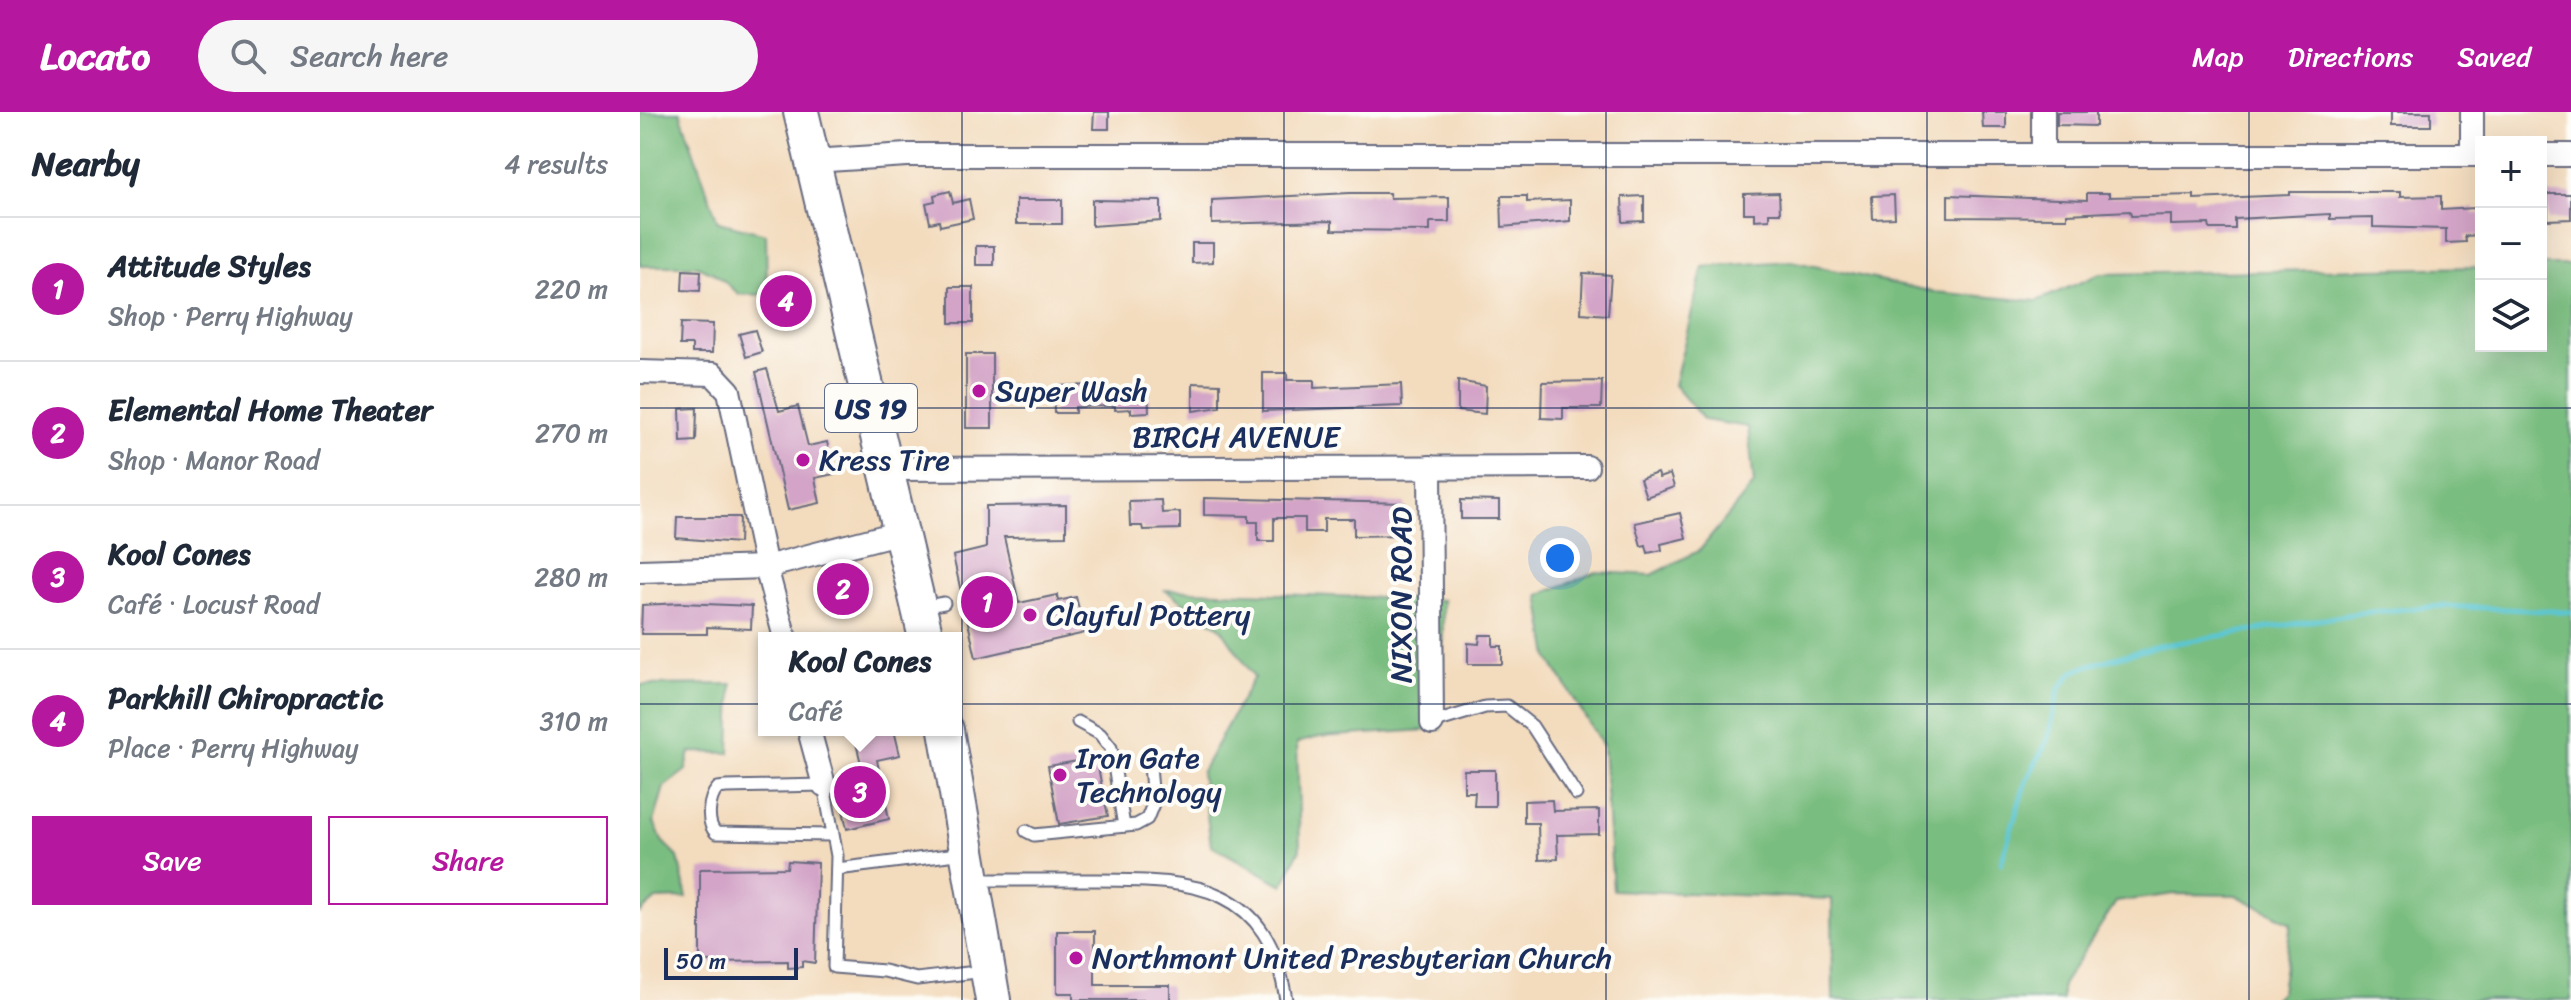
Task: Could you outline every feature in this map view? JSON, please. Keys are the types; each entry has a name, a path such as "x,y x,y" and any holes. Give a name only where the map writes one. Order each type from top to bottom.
{"main road":[{"name":"US 19","path":"801,112 901,532 930,616"},
{"path":"947,736 991,985"}],"street":[{"path":"2043,112 2043,155"},
{"path":"2472,112 2475,144"},
{"path":"812,161 907,155 2475,155"},
{"path":"2547,155 2571,155"},
{"path":"640,372 702,372 721,379 733,403 766,567 783,632"},
{"name":"NIXON ROAD","path":"1430,467 1432,723"},
{"name":"BIRCH AVENUE","path":"886,469 1587,467"},
{"path":"640,571 766,567 901,532"},
{"path":"811,736 824,785"}],"lane":[{"path":"1432,723 1485,707 1507,706 1532,726 1576,794"},
{"path":"1078,722 1100,734 1111,748 1124,826"},
{"path":"1026,831 1034,835 1136,825 1151,812 1149,751"},
{"path":"831,835 722,835 710,824 711,797 718,788 824,785 837,869 834,967 884,971 917,979 991,985"},
{"path":"837,869 972,866 1179,882 1210,889 1252,920 1275,950 1286,1000"}],"green space":[{"path":"640,112 680,112 718,222 766,234 767,295 739,294 714,273 697,266 640,266"},
{"path":"1791,261 1934,292 2037,301 2100,274 2475,267 2475,352 2547,352 2547,265 2571,265 2571,1000 2272,1000 2281,991 2291,923 2236,895 2175,894 2116,902 2062,985 2062,1000 1833,1000 1832,899 1613,890 1603,746 1549,658 1539,595 1596,572 1652,575 1700,550 1754,484 1748,427 1704,420 1674,385 1703,267"},
{"path":"1165,590 1443,600 1442,729 1319,737 1297,743 1300,849 1283,885 1211,845 1201,773 1254,677 1221,628"},
{"path":"732,684 730,753 690,752 686,770 664,787 654,822 662,841 678,857 687,898 656,899 640,913 640,685"}],"building":[{"path":"1094,112 1109,112 1109,129 1093,129"},
{"path":"1982,112 2006,112 2006,128 1983,128"},
{"path":"2057,112 2096,112 2096,126 2057,125"},
{"path":"2391,112 2431,112 2431,126 2391,126"},
{"path":"950,191 953,203 969,199 973,219 940,226 939,221 930,223 926,203 935,201 934,195"},
{"path":"2290,192 2400,192 2400,197 2441,196 2441,210 2474,208 2475,235 2465,236 2466,242 2446,243 2446,229 2373,227 2373,218 2330,219 2330,214 2235,219 2235,229 2210,229 2209,224 2171,225 2171,215 2131,216 2130,211 2067,214 2067,218 1948,217 1948,195 2087,200 2087,193 2109,193 2109,197 2194,195 2194,199 2290,195"},
{"path":"1389,193 1390,198 1449,197 1449,222 1430,222 1430,231 1332,230 1332,221 1212,224 1212,200"},
{"path":"1779,193 1780,213 1769,213 1769,219 1754,220 1754,213 1744,213 1744,194"},
{"path":"2548,194 2571,194 2571,219 2548,220"},
{"path":"1894,195 1895,218 1873,219 1872,196"},
{"path":"1501,196 1527,196 1527,202 1570,200 1570,221 1502,227"},
{"path":"1644,196 1644,221 1623,222 1622,197"},
{"path":"1016,200 1062,200 1062,224 1016,224"},
{"path":"1092,200 1161,201 1161,221 1092,226"},
{"path":"1192,243 1213,243 1213,262 1192,263"},
{"path":"976,246 994,246 994,265 976,265"},
{"path":"683,270 701,271 700,291 682,290"},
{"path":"1583,273 1611,275 1608,315 1581,313"},
{"path":"791,280 800,316 780,321 771,285"},
{"path":"950,287 973,287 973,323 950,323"},
{"path":"681,323 713,324 712,353 692,353 692,345 680,345"},
{"path":"755,330 762,352 746,357 739,334"},
{"name":"Super Wash","path":"966,354 992,354 992,428 966,428"},
{"name":"Kress Tire","path":"767,369 779,411 798,406 808,446 827,442 834,474 815,478 820,503 788,510 756,372"},
{"path":"1263,373 1287,373 1287,380 1314,380 1314,388 1401,384 1402,406 1263,411"},
{"path":"1458,381 1486,386 1485,414 1458,411"},
{"path":"1602,381 1601,408 1563,408 1563,419 1541,418 1542,382"},
{"path":"1193,383 1220,384 1220,407 1193,411"},
{"path":"1096,385 1096,390 1148,388 1149,412 1131,413 1131,409 1115,410 1115,406 1075,407 1075,413 1054,413 1053,386"},
{"path":"697,408 696,441 681,442 680,409"},
{"path":"1657,473 1659,478 1670,474 1674,487 1646,497 1640,479"},
{"path":"1204,498 1405,503 1406,535 1354,536 1354,519 1324,519 1324,532 1305,532 1305,518 1274,518 1274,541 1258,541 1258,522 1249,522 1249,516 1204,515"},
{"path":"1161,500 1162,513 1180,512 1180,529 1143,530 1142,526 1130,526 1129,501"},
{"path":"1461,500 1499,501 1499,519 1461,519"},
{"path":"1066,505 1066,536 1004,537 1019,603 1057,595 1058,601 1076,597 1085,633 976,658 953,556 986,548 986,506"},
{"path":"1680,513 1686,538 1661,544 1662,550 1648,553 1646,545 1641,546 1635,523"},
{"path":"677,517 740,517 739,543 676,538"},
{"path":"839,575 840,580 856,576 860,598 830,604 825,577"},
{"path":"642,605 752,606 751,629 707,627 707,634 641,634"},
{"path":"1480,635 1493,635 1493,646 1502,646 1502,664 1468,664 1468,643 1479,644"},
{"path":"854,736 895,736 900,755 877,760 889,819 847,829 838,786 865,780"},
{"path":"1096,758 1108,816 1059,824 1048,766"},
{"path":"1464,770 1495,770 1495,806 1474,806 1475,792 1464,792"},
{"path":"1552,800 1553,811 1599,810 1599,834 1557,835 1558,859 1539,860 1538,823 1524,823 1524,801"},
{"path":"788,861 818,863 815,963 802,961 802,967 788,968 788,961 700,962 700,869 787,868"},
{"name":"Northmont United Presbyterian Church","path":"1057,931 1095,931 1095,985 1170,985 1170,1000 1073,1000 1073,993 1057,993"}],"waterway":[{"path":"2001,863 2026,781 2048,740 2059,689 2073,672 2158,646 2360,613 2442,606 2571,612"}],"place":[{"name":"Parkhill Chiropractic","path":"786,301"},
{"name":"Super Wash","path":"979,391"},
{"name":"Kress Tire","path":"803,460"},
{"name":"Elemental Home Theater","path":"843,589"},
{"name":"Attitude Styles","path":"987,602"},
{"name":"Clayful Pottery","path":"1030,615"},
{"name":"Iron Gate Technology","path":"1060,775"},
{"name":"Kool Cones","path":"860,792"},
{"name":"Northmont United Presbyterian Church","path":"1076,958"}]}
